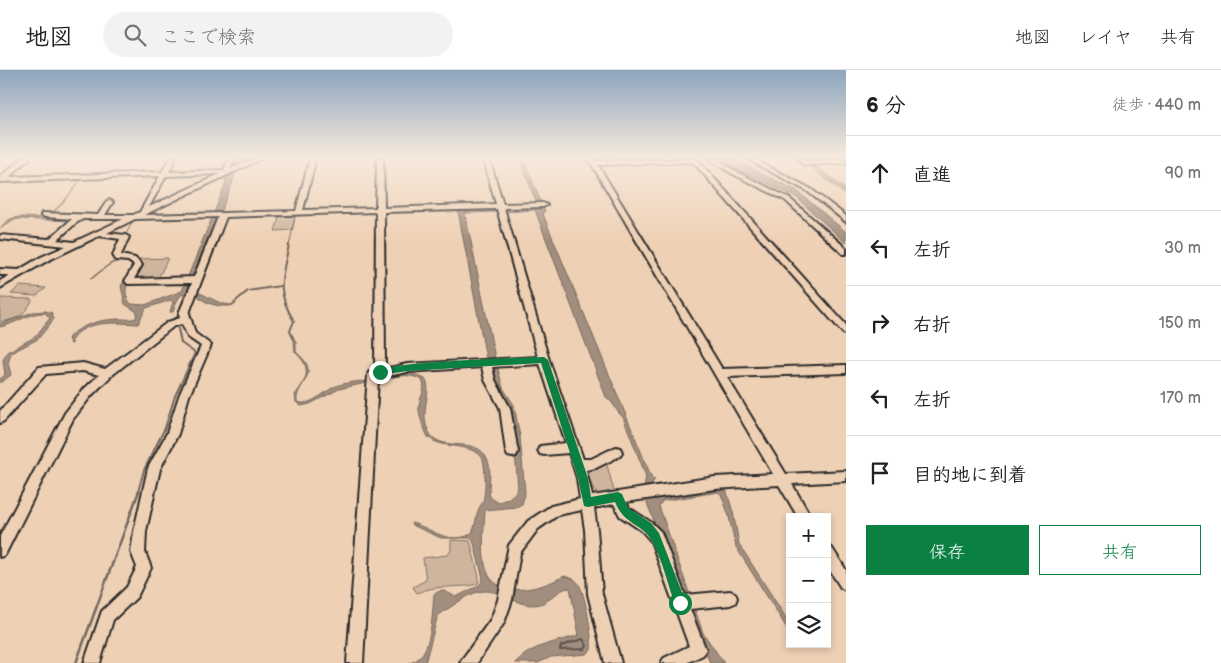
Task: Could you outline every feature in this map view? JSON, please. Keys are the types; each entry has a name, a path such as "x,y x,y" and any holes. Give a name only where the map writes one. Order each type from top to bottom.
{"street":[{"path":"143,212 158,186"},
{"path":"0,285 75,244 198,186"},
{"path":"299,212 306,186"},
{"path":"380,186 380,372"},
{"path":"494,186 588,503 595,594 613,663"},
{"path":"607,186 803,513"},
{"path":"718,186 846,331"},
{"path":"760,186 787,199 846,252"},
{"path":"801,186 809,190 846,220"},
{"path":"100,217 109,202"},
{"path":"45,215 100,217 223,215 380,209 500,209 543,205"},
{"path":"92,663 107,616 132,592 144,568 138,552 138,545 154,468 172,434 184,396 206,345 191,335 184,313 223,215"},
{"path":"52,242 73,221 81,217"},
{"path":"96,234 125,237 117,255 119,258 130,258 137,262 129,281 197,280"},
{"path":"0,237 75,244"},
{"path":"1,269 19,273"},
{"path":"0,550 68,416 107,373 171,324 186,320"},
{"path":"355,663 373,375 380,372 407,368 544,360"},
{"path":"490,362 490,380 505,408 512,452"},
{"path":"0,418 43,370 83,367 107,373"},
{"path":"718,373 846,369"},
{"path":"544,450 573,448"},
{"path":"578,465 592,464 616,452"},
{"path":"468,663 498,623 509,582 514,550 533,525 554,510 618,497 715,483 846,476"},
{"path":"618,497 624,512 647,527 656,537 656,555 680,603 698,650 669,663"},
{"path":"831,558 846,583"},
{"path":"680,603 730,598"}],"shaded area":[{"path":"280,214 295,214 292,230 275,231"},
{"path":"168,258 158,279 131,281 140,262 136,259"},
{"path":"20,286 46,288 36,296 11,294"},
{"path":"0,298 31,299 32,301 19,316 0,322"},
{"path":"606,461 615,495 601,496 594,491 584,466"},
{"path":"451,540 470,541 479,577 478,584 432,588 417,593 413,587 426,580 423,558 448,555 451,550"}],"water":[{"path":"76,186 63,203 51,214 72,219 71,221 19,219 11,221 0,229 5,223 16,217 35,218 47,215 62,203"},
{"path":"225,186 231,186 190,290 225,304 231,305 237,300 235,305 225,306 214,305 204,301 196,294 181,295 173,312 170,312 173,302 171,300 146,308 138,324 111,323 92,326 77,334 71,341 73,343 70,344 68,338 73,333 92,323 136,318 137,312 125,304 121,286 132,268 131,263 120,261 109,266 116,261 122,260 135,264 126,289 126,295 131,304 145,305 182,291"},
{"path":"530,186 534,186 545,212 542,212 651,476 655,480 652,482 655,490 725,486 733,512 739,544 786,618 786,627 736,547 728,513 721,494 718,492 662,501 659,506 703,633 724,663 710,663 645,498 647,495 644,487 646,476 623,417 606,397 535,210 504,212 503,209 538,206"},
{"path":"772,186 787,186 796,190 846,232 846,243 796,197"},
{"path":"496,208 497,212 465,213 495,358 486,358 458,211 456,209"},
{"path":"46,311 52,313 54,319 38,339 11,353 8,363 11,375 0,383 0,379 5,375 3,360 7,352 35,337 50,318 45,313 39,313 0,327 0,324 33,312"},
{"path":"294,342 296,342 296,352 308,367 308,373 306,378 300,389 297,402 306,403 316,399 342,384 370,382 339,389 310,404 301,406 296,402 295,395 303,383 306,368 295,352"},
{"path":"491,365 497,365 503,388 514,405 520,437 525,493 522,504 516,507 485,510 483,544 486,569 489,576 504,588 525,589 536,587 564,576 575,580 581,588 586,605 591,636 591,650 587,654 551,657 538,663 515,663 537,648 579,635 570,588 562,590 540,604 532,605 486,591 468,596 438,615 425,663 409,663 417,660 427,644 432,623 434,594 442,590 456,597 480,585 483,578 473,540 461,538 473,531 484,497 485,470 483,459 475,452 462,447 440,443 428,437 419,413 424,390 422,380 416,377 404,376 392,377 374,383 374,377 408,371 425,379 428,390 425,418 430,434 436,440 443,443 468,446 482,452 490,468 490,497 497,502 509,498 518,488 514,441"},
{"path":"411,523 418,525 453,538 441,538"}],"waterway":[{"path":"837,186 846,193"},
{"path":"289,246 296,213"},
{"path":"125,236 134,219"},
{"path":"289,245 282,275 282,292 284,301 294,321 290,331 295,342"},
{"path":"114,253 113,260 117,260"},
{"path":"237,300 248,291 280,286"},
{"path":"138,492 144,470 165,428 175,396 195,353 181,343 176,319 186,293"},
{"path":"76,663 139,491"}],"route":[{"path":"380,372 407,368 544,360 583,478 588,503 618,497 624,512 647,527 656,537 680,603"}]}
